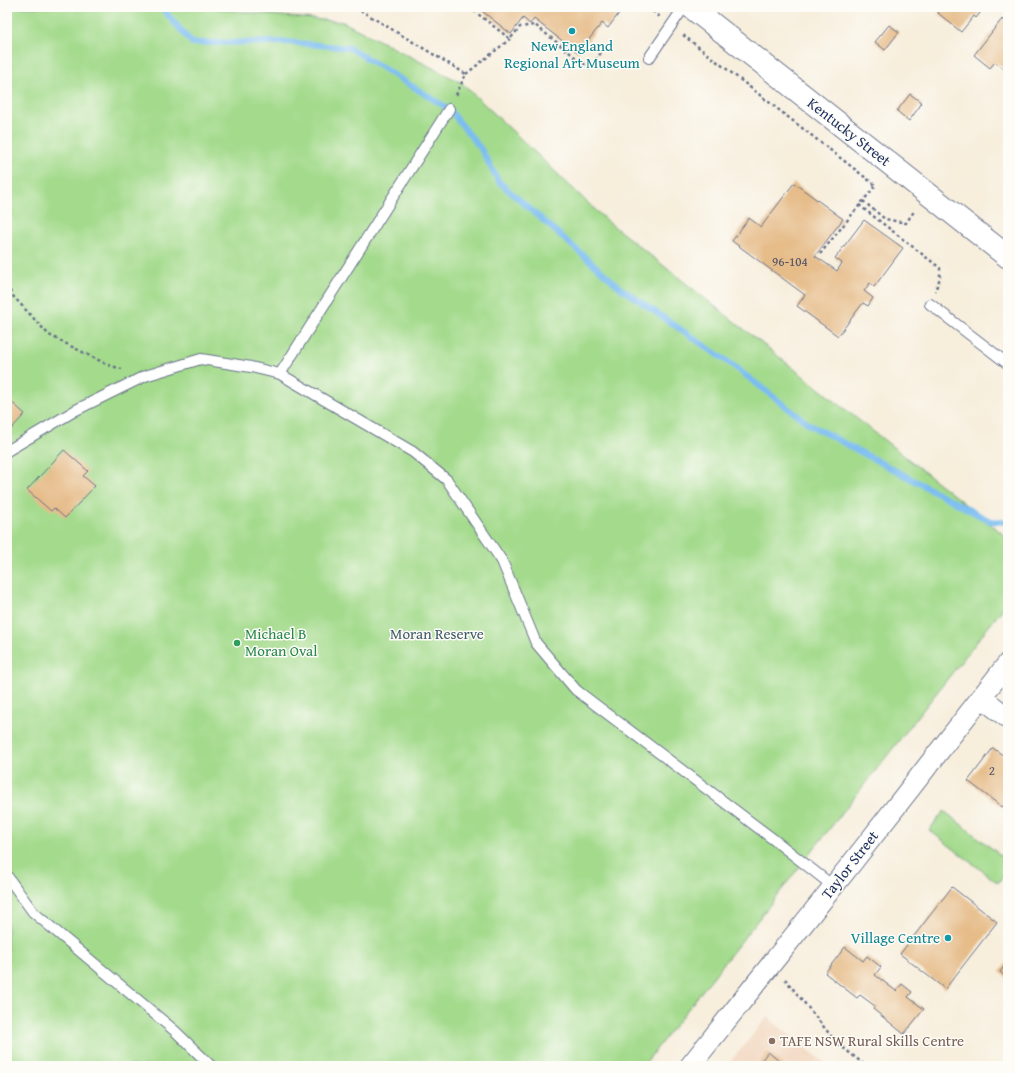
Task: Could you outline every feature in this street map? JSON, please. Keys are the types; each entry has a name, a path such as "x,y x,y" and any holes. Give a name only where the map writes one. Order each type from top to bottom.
{"street":[{"name":"Kentucky Street","path":"691,7 1008,257"},
{"name":"Taylor Street","path":"690,1066 1008,663"},
{"path":"981,697 1008,718"}],"lane":[{"path":"650,58 684,7"},
{"path":"280,374 449,109"},
{"path":"930,304 1008,364"},
{"path":"7,451 76,410 145,376 201,359 251,367 280,374 413,452 447,480 502,561 536,643 576,690 833,886"},
{"path":"7,876 33,912 175,1031 211,1066"}],"path":[{"path":"355,7 466,74"},
{"path":"469,7 510,39"},
{"path":"532,22 589,68 605,48"},
{"path":"449,109 466,74 510,39 520,27 535,25"},
{"path":"671,26 875,185"},
{"path":"820,254 878,182"},
{"path":"863,201 885,219 906,223 914,212"},
{"path":"860,206 940,268 940,278"},
{"path":"7,285 12,295 48,335 108,365 145,376"},
{"path":"782,976 836,1042 866,1066"}],"shaded area":[{"name":"TAFE NSW Rural Skills Centre","path":"767,1017 829,1066 727,1066"}],"green space":[{"name":"Moran Reserve","path":"7,7 200,7 343,22 462,83 607,221 1008,538 1008,602 643,1066 7,1066"},
{"path":"944,811 1008,861 1008,870 998,883 929,830"}],"building":[{"name":"New England Regional Art Museum","path":"477,7 613,7 620,12 608,28 602,23 578,53 534,19 530,24 523,18 511,34"},
{"path":"942,7 985,7 976,18 974,16 961,32 938,13"},
{"path":"1002,19 1008,24 1008,72 995,62 990,68 974,55"},
{"path":"889,25 899,32 885,50 875,42"},
{"path":"910,94 922,103 909,121 897,111"},
{"path":"794,183 843,219 815,256 837,271 842,263 835,258 864,220 903,248 874,287 870,283 864,291 873,298 868,306 863,303 838,336 797,306 805,295 732,241 749,218 761,227"},
{"path":"8,399 25,414 11,429 7,426"},
{"path":"64,450 88,471 83,476 95,486 65,518 54,508 51,511 27,490"},
{"path":"993,748 1008,759 1008,800 1002,807 968,781"},
{"name":"Village Centre","path":"952,887 997,922 945,989 900,954"},
{"path":"845,947 863,961 867,956 881,967 875,975 896,991 902,984 912,992 908,997 924,1009 904,1034 873,1009 875,1006 860,995 857,998 825,973"},
{"path":"1008,961 1008,978 1000,972"},
{"path":"768,1052 785,1066 757,1066"}],"waterway":[{"path":"161,7 192,43 287,42 350,48 449,109 481,149 499,182 622,289 731,364 810,425 990,521 1008,522"}],"place":[{"name":"New England Regional Art Museum","path":"572,31"},
{"name":"Michael B Moran Oval","path":"237,643"},
{"name":"Village Centre","path":"948,938"},
{"name":"TAFE NSW Rural Skills Centre","path":"772,1041"}]}
